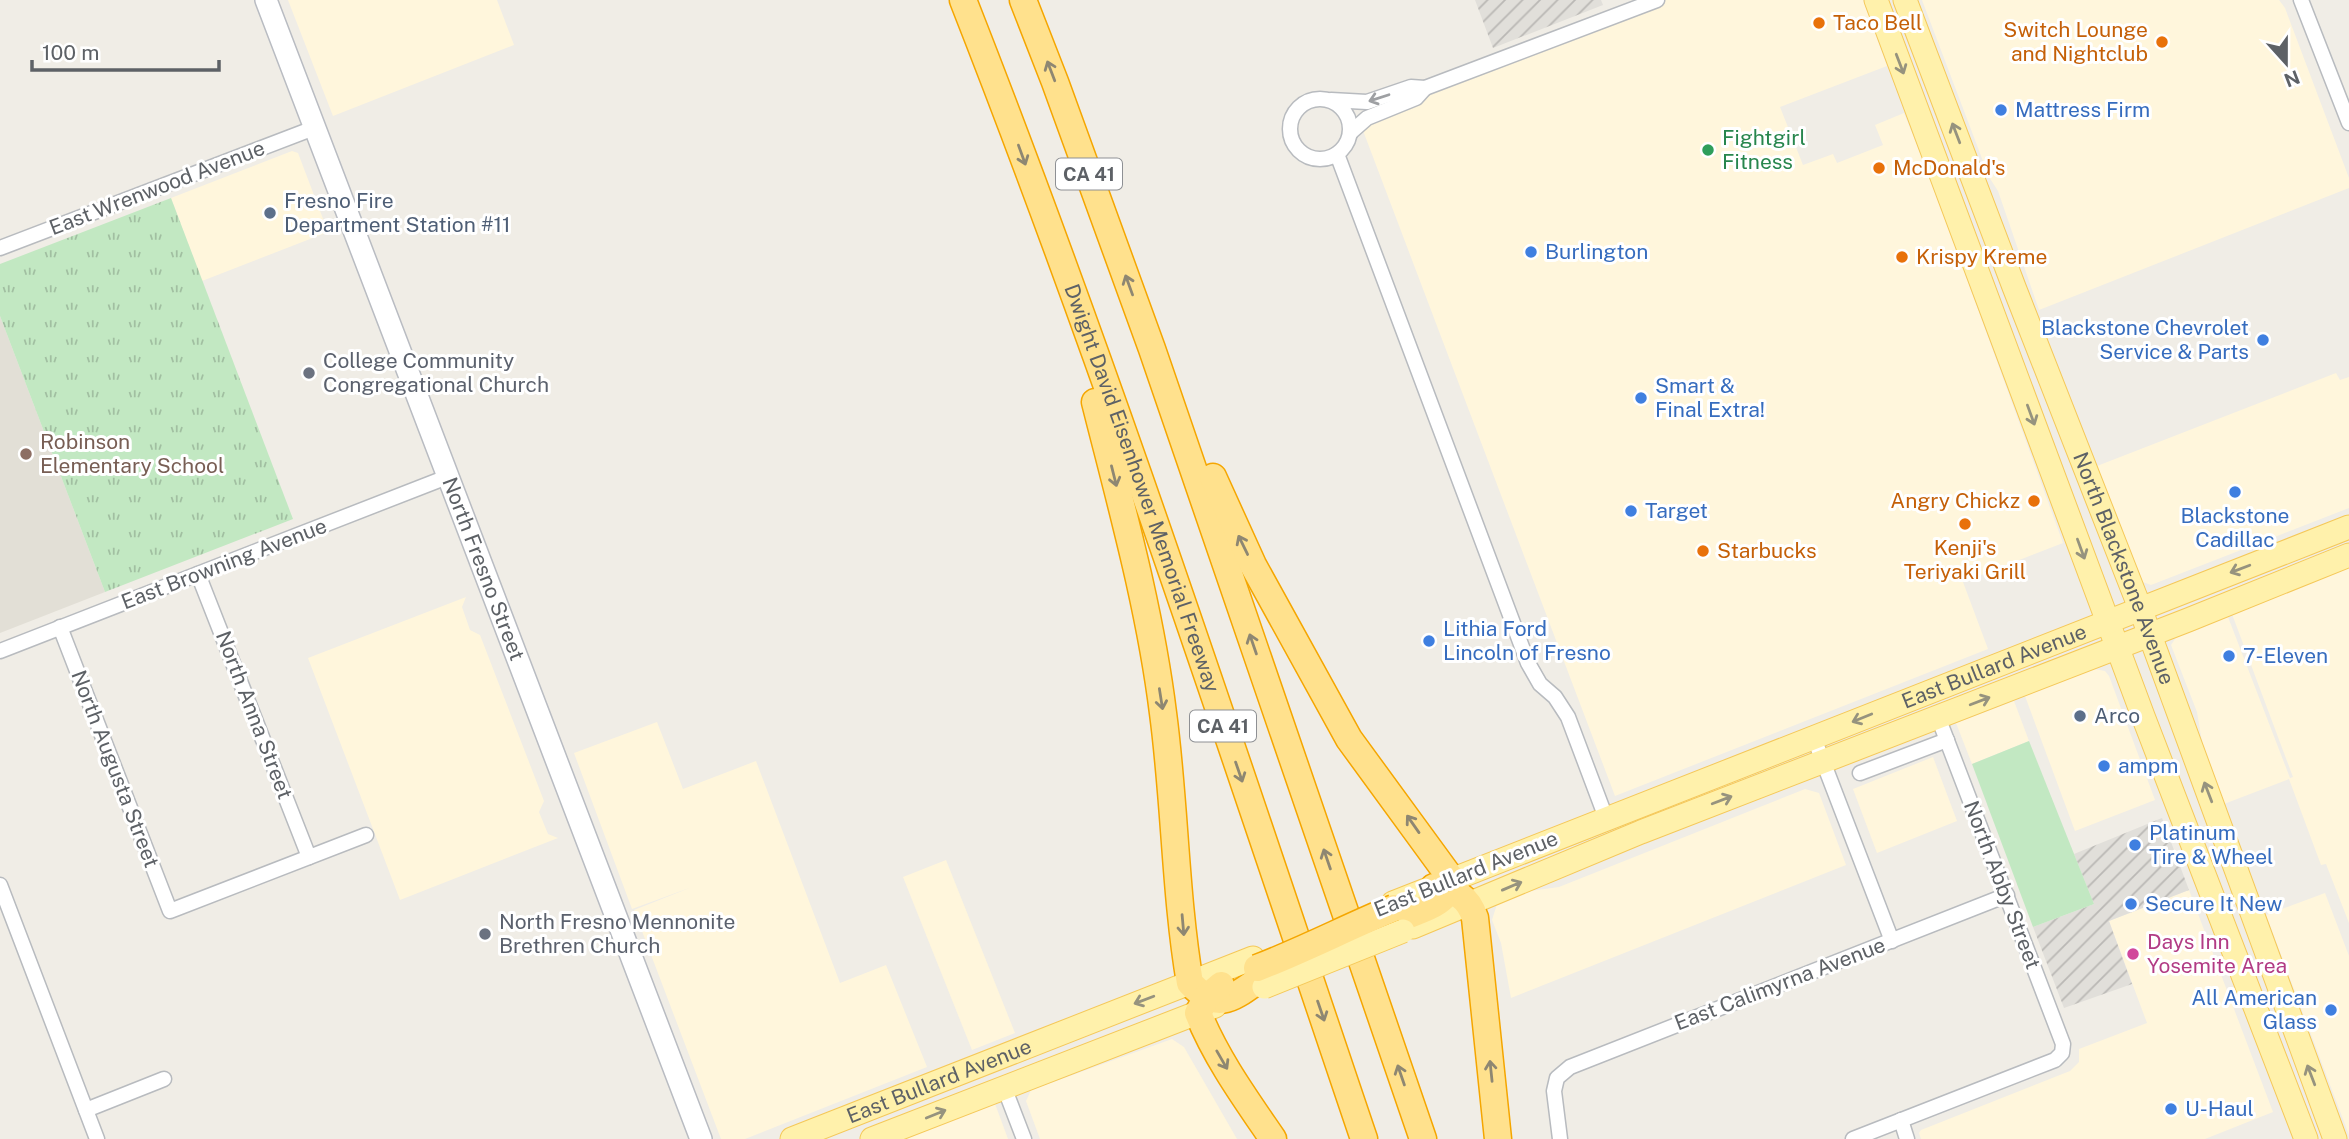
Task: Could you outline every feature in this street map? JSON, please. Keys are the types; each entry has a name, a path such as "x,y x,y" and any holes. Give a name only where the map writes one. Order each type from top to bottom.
{"highway":[{"name":"Dwight David Eisenhower Memorial Freeway","path":"963,0 1003,102 1161,544 1364,1139"},
{"name":"CA 41","path":"1023,0 1152,349 1423,1139"},
{"path":"1080,314 1083,353 1143,598 1154,656 1206,998 1206,1032 1273,1139"},
{"path":"1152,349 1248,554 1316,682 1445,891 1475,918 1498,1139"},
{"path":"1206,998 1258,973 1300,962 1397,915 1440,902 1445,891"}],"main road":[{"name":"North Fresno Street","path":"266,0 701,1139"},
{"name":"North Blackstone Avenue","path":"1876,0 2108,621 2306,1139"},
{"name":"North Blackstone Avenue","path":"1905,0 2140,608 2335,1139"},
{"path":"1952,204 1970,215 2000,289 2010,297 2018,297"},
{"path":"1997,322 2009,325 2017,334 2045,403 2091,479"},
{"name":"East Bullard Avenue","path":"1445,891 1606,818 2349,527"},
{"path":"2309,572 2315,557 2349,540"},
{"name":"East Bullard Avenue","path":"1445,891 1626,838 2349,555"},
{"name":"East Bullard Avenue","path":"872,1139 1004,1087 1258,973"},
{"name":"East Bullard Avenue","path":"792,1139 1206,998"}],"street":[{"path":"1331,100 1347,115 1350,133 1347,143 1337,153 1324,159 1305,156 1297,150 1289,133 1289,123 1298,107 1315,98 1367,102 1411,87 1425,88 1657,0"},
{"path":"2301,0 2349,123"},
{"path":"1350,133 1367,118 1416,98 1425,88"},
{"name":"East Wrenwood Avenue","path":"0,248 314,128"},
{"path":"1337,153 1528,663 1540,684 1555,697 1568,717 1606,818"},
{"name":"East Browning Avenue","path":"0,651 447,477"},
{"name":"North Anna Street","path":"198,574 309,857"},
{"name":"North Augusta Street","path":"60,627 170,911 309,857"},
{"name":"North Abby Street","path":"1900,1120 2055,1060 2062,1053 2063,1044 1938,717"},
{"path":"1814,738 1892,941"},
{"path":"1860,773 1947,740"},
{"path":"309,857 366,835"},
{"path":"0,885 97,1139"},
{"name":"East Calimyrna Avenue","path":"1560,1139 1554,1091 1557,1078 1570,1067 2007,895"},
{"path":"86,1110 164,1079"},
{"path":"1004,1087 1024,1139"},
{"path":"1853,1139 1900,1120 1907,1139"}],"shaded area":[{"path":"288,0 497,0 514,45 333,116"},
{"path":"1475,0 1601,0 1603,5 1493,48"},
{"path":"1665,0 1863,0 1887,66 1780,107 1803,165 1833,154 1837,163 1883,145 1875,125 1904,113 2063,543 1963,582 1988,649 1615,796 1359,120"},
{"path":"1922,0 2279,0 2285,8 2349,178 2349,188 2039,310 1998,191 1989,177"},
{"path":"292,151 298,153 328,232 202,281 171,198"},
{"name":"Robinson Elementary School","path":"0,316 105,592 0,633"},
{"path":"2336,373 2340,380 2349,377 2349,508 2151,585 2140,581 2097,466"},
{"path":"2349,568 2349,923 2326,864 2321,865 2289,779 2224,804 2203,748 2197,712 2171,645 2177,636 2228,617 2290,778 2293,777 2232,614"},
{"path":"466,597 462,607 470,630 480,635 544,801 539,812 548,834 558,838 400,900 308,658"},
{"path":"2094,669 2105,671 2109,676 2155,800 2075,831 2025,696"},
{"path":"2014,701 2029,741 1972,764 1956,723"},
{"path":"657,722 683,789 756,761 840,983 886,965 927,1067 745,1139 721,1139 634,910 692,887 632,909 574,753"},
{"path":"1933,757 1957,821 1877,853 1853,789"},
{"path":"1805,789 1819,793 1846,865 1511,998 1501,943 1492,920 1497,904 1530,891 1559,887"},
{"path":"2162,818 2189,890 2109,921 2132,984 2064,1008 2033,927 2094,904 2074,854"},
{"path":"946,860 1015,1033 972,1050 903,877"},
{"path":"2189,890 2273,1112 2205,1139 1921,1139 1921,1130 2070,1071 2079,1062 2079,1049 2147,1023 2109,921"},
{"path":"2325,893 2349,956 2349,1135 2266,915"},
{"path":"1172,1039 1184,1047 1237,1139 1040,1139 1026,1101 1031,1090"},
{"path":"994,1101 1008,1139 903,1139"}],"green space":[{"path":"171,198 293,519 105,592 0,316 0,264"},
{"path":"2029,741 2094,904 2033,927 1972,764"}],"place":[{"name":"Taco Bell","path":"1819,23"},
{"name":"Switch Lounge and Nightclub","path":"2162,42"},
{"name":"Mattress Firm","path":"2001,110"},
{"name":"Fightgirl Fitness","path":"1708,150"},
{"name":"McDonald's","path":"1879,168"},
{"name":"Fresno Fire Department Station #11","path":"270,213"},
{"name":"Burlington","path":"1531,252"},
{"name":"Krispy Kreme","path":"1902,257"},
{"name":"Blackstone Chevrolet Service & Parts","path":"2263,340"},
{"name":"College Community Congregational Church","path":"309,373"},
{"name":"Smart & Final Extra!","path":"1641,398"},
{"name":"Robinson Elementary School","path":"26,454"},
{"name":"Blackstone Cadillac","path":"2235,492"},
{"name":"Angry Chickz","path":"2034,501"},
{"name":"Target","path":"1631,511"},
{"name":"Kenji's Teriyaki Grill","path":"1965,524"},
{"name":"Starbucks","path":"1703,551"},
{"name":"Lithia Ford Lincoln of Fresno","path":"1429,641"},
{"name":"7-Eleven","path":"2229,656"},
{"name":"Arco","path":"2080,716"},
{"name":"ampm","path":"2104,766"},
{"name":"Platinum Tire & Wheel","path":"2135,845"},
{"name":"Secure It New","path":"2131,904"},
{"name":"North Fresno Mennonite Brethren Church","path":"485,934"},
{"name":"Days Inn Yosemite Area","path":"2133,954"},
{"name":"All American Glass","path":"2331,1010"},
{"name":"U-Haul","path":"2171,1109"}]}
